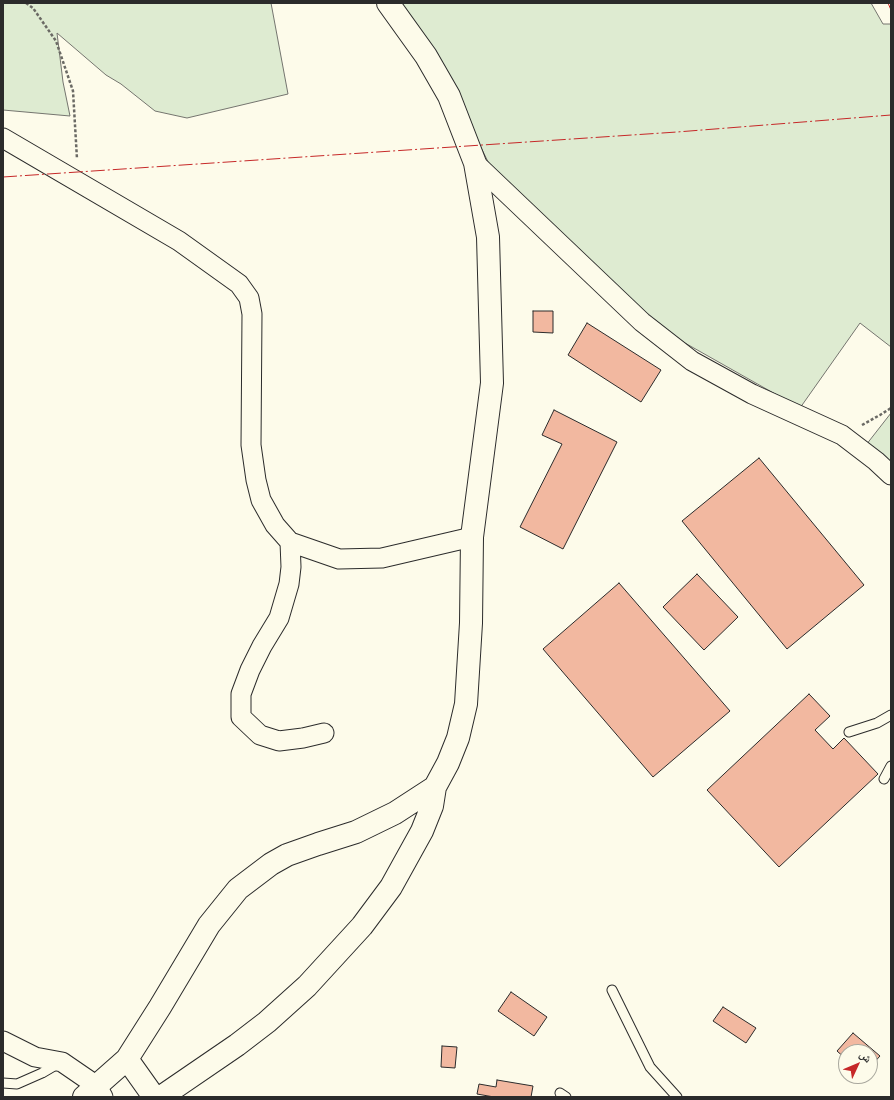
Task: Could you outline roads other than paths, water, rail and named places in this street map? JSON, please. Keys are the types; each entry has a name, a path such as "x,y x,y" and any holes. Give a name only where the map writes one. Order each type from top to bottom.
{"main road":[{"path":"161,1097 237,1045 267,1022 307,986 362,926 391,887 422,831 432,806 435,787 448,764 458,738 466,704 471,623 472,537 492,383 488,238 475,163 449,96 426,56 388,3"},
{"path":"95,1093 127,1059 209,925 238,889 271,864 287,855 356,832 395,813 435,787"},
{"path":"127,1059 154,1097"}],"street":[{"path":"3,138 179,242 239,284 249,298 252,314 251,445 256,480 261,500 275,525 290,542 339,559 382,558 472,537"},
{"path":"475,163 642,322 692,361 752,394 842,435 876,461 891,475"},
{"path":"290,542 290,584 279,618 262,646 241,694 241,717 260,735 279,741 303,738 324,733"},
{"path":"3,1041 35,1057 62,1062 95,1093"}],"lane":[{"path":"849,732 877,723 891,715"},
{"path":"884,779 891,766"},
{"path":"612,990 650,1067 676,1097"},
{"path":"3,1083 17,1084 62,1062"}]}
